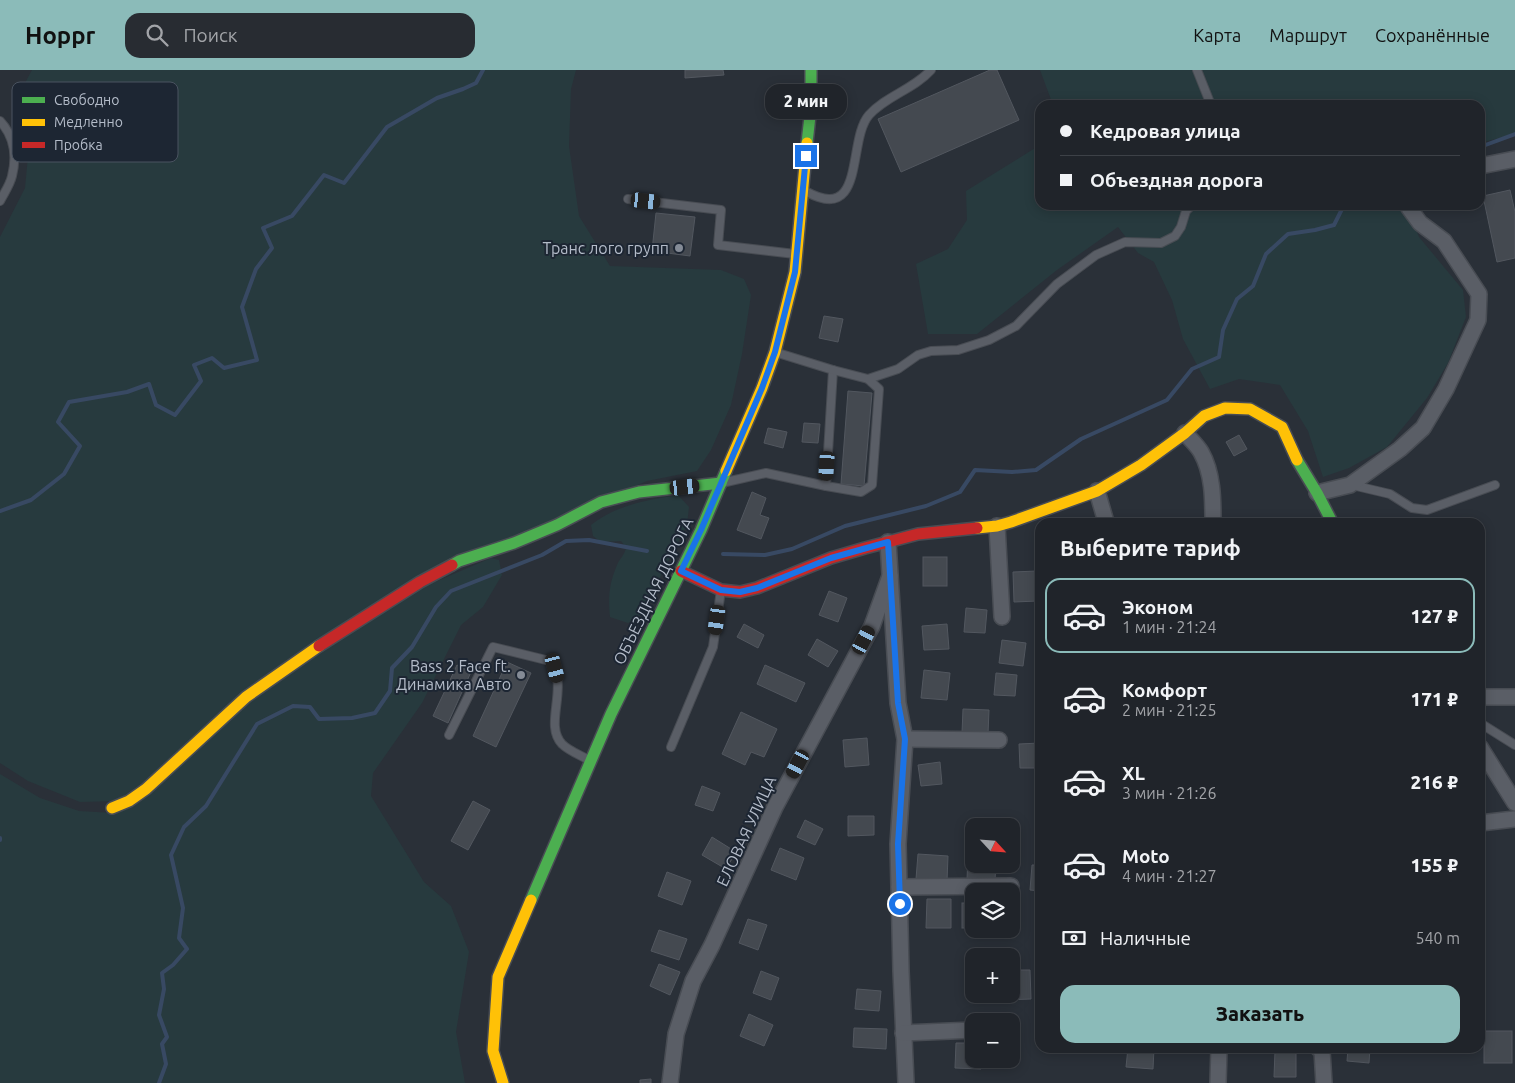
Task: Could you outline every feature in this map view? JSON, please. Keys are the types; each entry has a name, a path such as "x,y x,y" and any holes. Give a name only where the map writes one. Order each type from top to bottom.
{"street":[{"name":"ОБЪЕЗДНАЯ ДОРОГА","path":"503,1083 493,1051 498,977 611,714 681,571 721,483 762,388 775,352 795,272 811,107 811,70"},
{"path":"1485,165 1515,159"},
{"path":"1317,493 1350,485 1400,449 1423,428 1446,389 1478,320 1479,294 1444,241 1420,223 1410,210"},
{"path":"681,571 721,590 740,592 757,588 831,558 918,534 997,526 1097,492 1141,465 1186,433 1204,416 1225,408 1250,409 1282,427 1298,463 1330,518"},
{"path":"1186,433 1201,451 1209,472 1213,500 1213,518"},
{"path":"112,808 129,801 146,789 246,697 340,632 420,582 459,562 514,543 557,525 602,502 639,492 721,483"},
{"path":"1097,492 1105,518"},
{"path":"997,526 1002,617"},
{"path":"888,542 898,703 905,739 898,844 906,1083"},
{"name":"ЕЛОВАЯ УЛИЦА","path":"670,1083 676,1034 693,980 712,945 775,807 872,626 890,576"},
{"path":"1485,697 1515,697"},
{"path":"905,739 999,740"},
{"path":"1485,755 1515,803"},
{"path":"1485,823 1515,819"},
{"path":"900,887 965,886"},
{"path":"903,1034 965,1031"},
{"path":"1218,1083 1219,1053"},
{"path":"1322,1053 1324,1083"}],"lane":[{"path":"803,190 826,200 836,198 845,192 851,177 860,130 869,115 925,77 931,70"},
{"path":"1197,70 1209,100"},
{"path":"0,121 7,128 12,139"},
{"path":"0,201 12,177 14,162"},
{"path":"628,199 721,210 718,245 797,254"},
{"path":"868,379 898,369 918,356 931,351 958,350 989,340 1016,326 1057,284 1096,254 1125,242 1161,243 1175,236 1181,227 1187,210"},
{"path":"721,483 766,472 861,492 872,485 879,389 868,379 775,352"},
{"path":"826,486 833,370"},
{"path":"1350,485 1390,494 1412,508 1427,510 1495,485"},
{"path":"671,747 713,647 721,590"},
{"path":"449,735 493,647 550,661 555,668 558,680 554,725 561,743 591,761"},
{"path":"1485,725 1515,746"}],"green space":[{"path":"32,70 576,70 571,89 569,146 579,216 610,266 721,270 744,279 751,295 742,354 731,405 711,450 697,471 647,481 538,528 457,557 117,801 80,802 28,781 0,763 0,237 25,188 27,162 178,162 178,82 26,82"},
{"path":"1040,70 1515,70 1515,134 1485,142 1485,100 1051,100"},
{"path":"1035,148 1035,210 1408,210 1419,237 1463,290 1466,317 1448,363 1427,398 1387,447 1349,468 1323,477 1308,431 1280,385 1239,379 1210,389 1183,339 1172,300 1154,262 1138,253 1118,227 1057,270 977,334 928,334 916,264 948,249 967,220 966,191"},
{"path":"678,495 689,507 687,525 640,616 628,623 610,617 609,597 612,578 626,547 621,541 601,542 593,536 591,525 601,518 632,504"},
{"path":"491,558 499,560 502,575 483,607 461,625 422,703 373,773 371,796 424,882 451,906 469,952 456,1032 465,1083 0,1083 0,774 40,798 79,811 113,813 243,704 414,591"}],"building":[{"path":"685,70 723,70 724,75 685,78"},
{"path":"990,70 997,70 1019,120 901,172 878,119"},
{"path":"1510,190 1515,212 1515,258 1497,262 1485,205 1485,196"},
{"path":"656,213 695,217 690,256 652,251"},
{"path":"824,316 843,319 838,342 819,338"},
{"path":"848,391 872,393 864,486 841,484"},
{"path":"804,423 820,424 818,443 802,442"},
{"path":"768,428 787,432 783,448 764,443"},
{"path":"1239,435 1247,449 1234,456 1226,442"},
{"path":"752,492 766,498 760,515 769,518 761,539 737,530"},
{"path":"923,557 947,557 947,586 923,586"},
{"path":"1035,571 1035,601 1014,602 1013,572"},
{"path":"829,591 847,598 838,622 819,615"},
{"path":"966,608 987,610 985,633 964,632"},
{"path":"744,624 764,635 758,648 737,637"},
{"path":"947,624 949,649 924,650 922,626"},
{"path":"817,639 838,651 828,667 808,655"},
{"path":"1002,640 1026,643 1023,666 999,663"},
{"path":"507,662 531,673 496,747 473,736"},
{"path":"457,665 471,672 448,723 433,716"},
{"path":"765,665 805,683 796,702 757,684"},
{"path":"924,670 950,673 947,700 921,698"},
{"path":"996,673 1017,675 1015,696 994,695"},
{"path":"963,709 989,710 988,734 962,733"},
{"path":"741,712 777,729 764,757 751,752 745,765 722,754"},
{"path":"867,738 869,765 845,767 843,740"},
{"path":"1035,743 1035,768 1020,768 1019,744"},
{"path":"940,762 942,784 921,786 918,765"},
{"path":"702,786 720,793 713,811 695,805"},
{"path":"473,801 490,810 468,850 451,841"},
{"path":"848,816 874,816 874,835 848,836"},
{"path":"805,820 823,829 815,845 797,837"},
{"path":"712,837 736,852 726,869 702,855"},
{"path":"780,848 804,858 796,880 771,870"},
{"path":"918,854 948,856 947,881 916,879"},
{"path":"1032,865 1035,865 1035,890 1030,890"},
{"path":"667,872 691,881 682,905 658,896"},
{"path":"967,873 995,873 995,880 967,880"},
{"path":"927,899 951,899 951,928 926,928"},
{"path":"962,903 965,903 965,928 962,928"},
{"path":"748,919 767,925 758,950 739,943"},
{"path":"659,930 687,939 679,960 651,951"},
{"path":"659,964 680,972 670,995 650,986"},
{"path":"1020,970 1030,970 1031,999 1020,999"},
{"path":"761,971 779,978 771,1000 753,993"},
{"path":"857,989 881,991 879,1011 855,1009"},
{"path":"749,1014 773,1025 764,1046 740,1036"},
{"path":"854,1028 887,1029 886,1049 853,1047"},
{"path":"1485,1031 1512,1031 1512,1063 1484,1063"},
{"path":"956,1043 965,1043 965,1068 981,1069 955,1068"},
{"path":"1127,1053 1154,1053 1153,1069 1126,1067"},
{"path":"1275,1053 1296,1053 1296,1077 1274,1077"},
{"path":"1348,1053 1370,1053 1369,1063 1347,1061"},
{"path":"651,1079 651,1083 640,1083 640,1080"}],"waterway":[{"path":"0,511 31,500 64,474 80,446 58,422 69,402 127,392 149,384 156,405 175,415 201,381 194,365 212,358 224,368 257,360 242,307 256,269 272,248 263,228 292,216 324,175 344,183 387,127 437,98 476,83 483,70"},
{"path":"1485,145 1515,134"},
{"path":"723,554 765,555 792,549 845,526 926,506 960,492 975,470 1012,472 1036,470 1081,439 1167,400 1192,369 1219,357 1223,330 1237,299 1253,286 1266,254 1288,234 1334,225 1342,210"},
{"path":"159,1083 166,1064 162,1044 167,1037 159,1015 164,989 162,973 173,965 187,949 179,938 183,908 171,855 184,827 206,806 257,724 293,706 310,707 319,719 352,718 375,713 390,691 392,668 412,647 436,607 451,591 542,555 566,541 589,540 647,551"}],"traffic: fast":[{"path":"807,143 811,107 811,70"},
{"path":"1297,460 1330,518"},
{"path":"531,900 611,714 701,530 726,471"},
{"path":"452,565 514,543 557,525 601,502 639,492 721,483"}],"traffic: slow":[{"path":"726,471 762,388 775,352 795,272 807,143"},
{"path":"977,528 997,526 1011,522 1097,491 1141,465 1185,433 1204,416 1225,408 1250,409 1282,427 1297,460"},
{"path":"112,808 129,801 146,789 246,697 319,646"},
{"path":"503,1083 493,1051 498,977 531,900"}],"traffic: jam":[{"path":"681,571 721,590 740,592 757,588 831,558 865,548 918,534 977,528"},
{"path":"319,646 420,582 452,565"}],"place":[{"name":"Транс лого групп","path":"679,248"},
{"name":"Bass 2 Face ft. Динамика Авто","path":"521,675"}],"route":[{"path":"806,156 795,272 775,352 762,388 701,530 681,571 721,590 740,592 757,588 813,564 888,542 898,703 905,739 898,844 900,904"}]}
